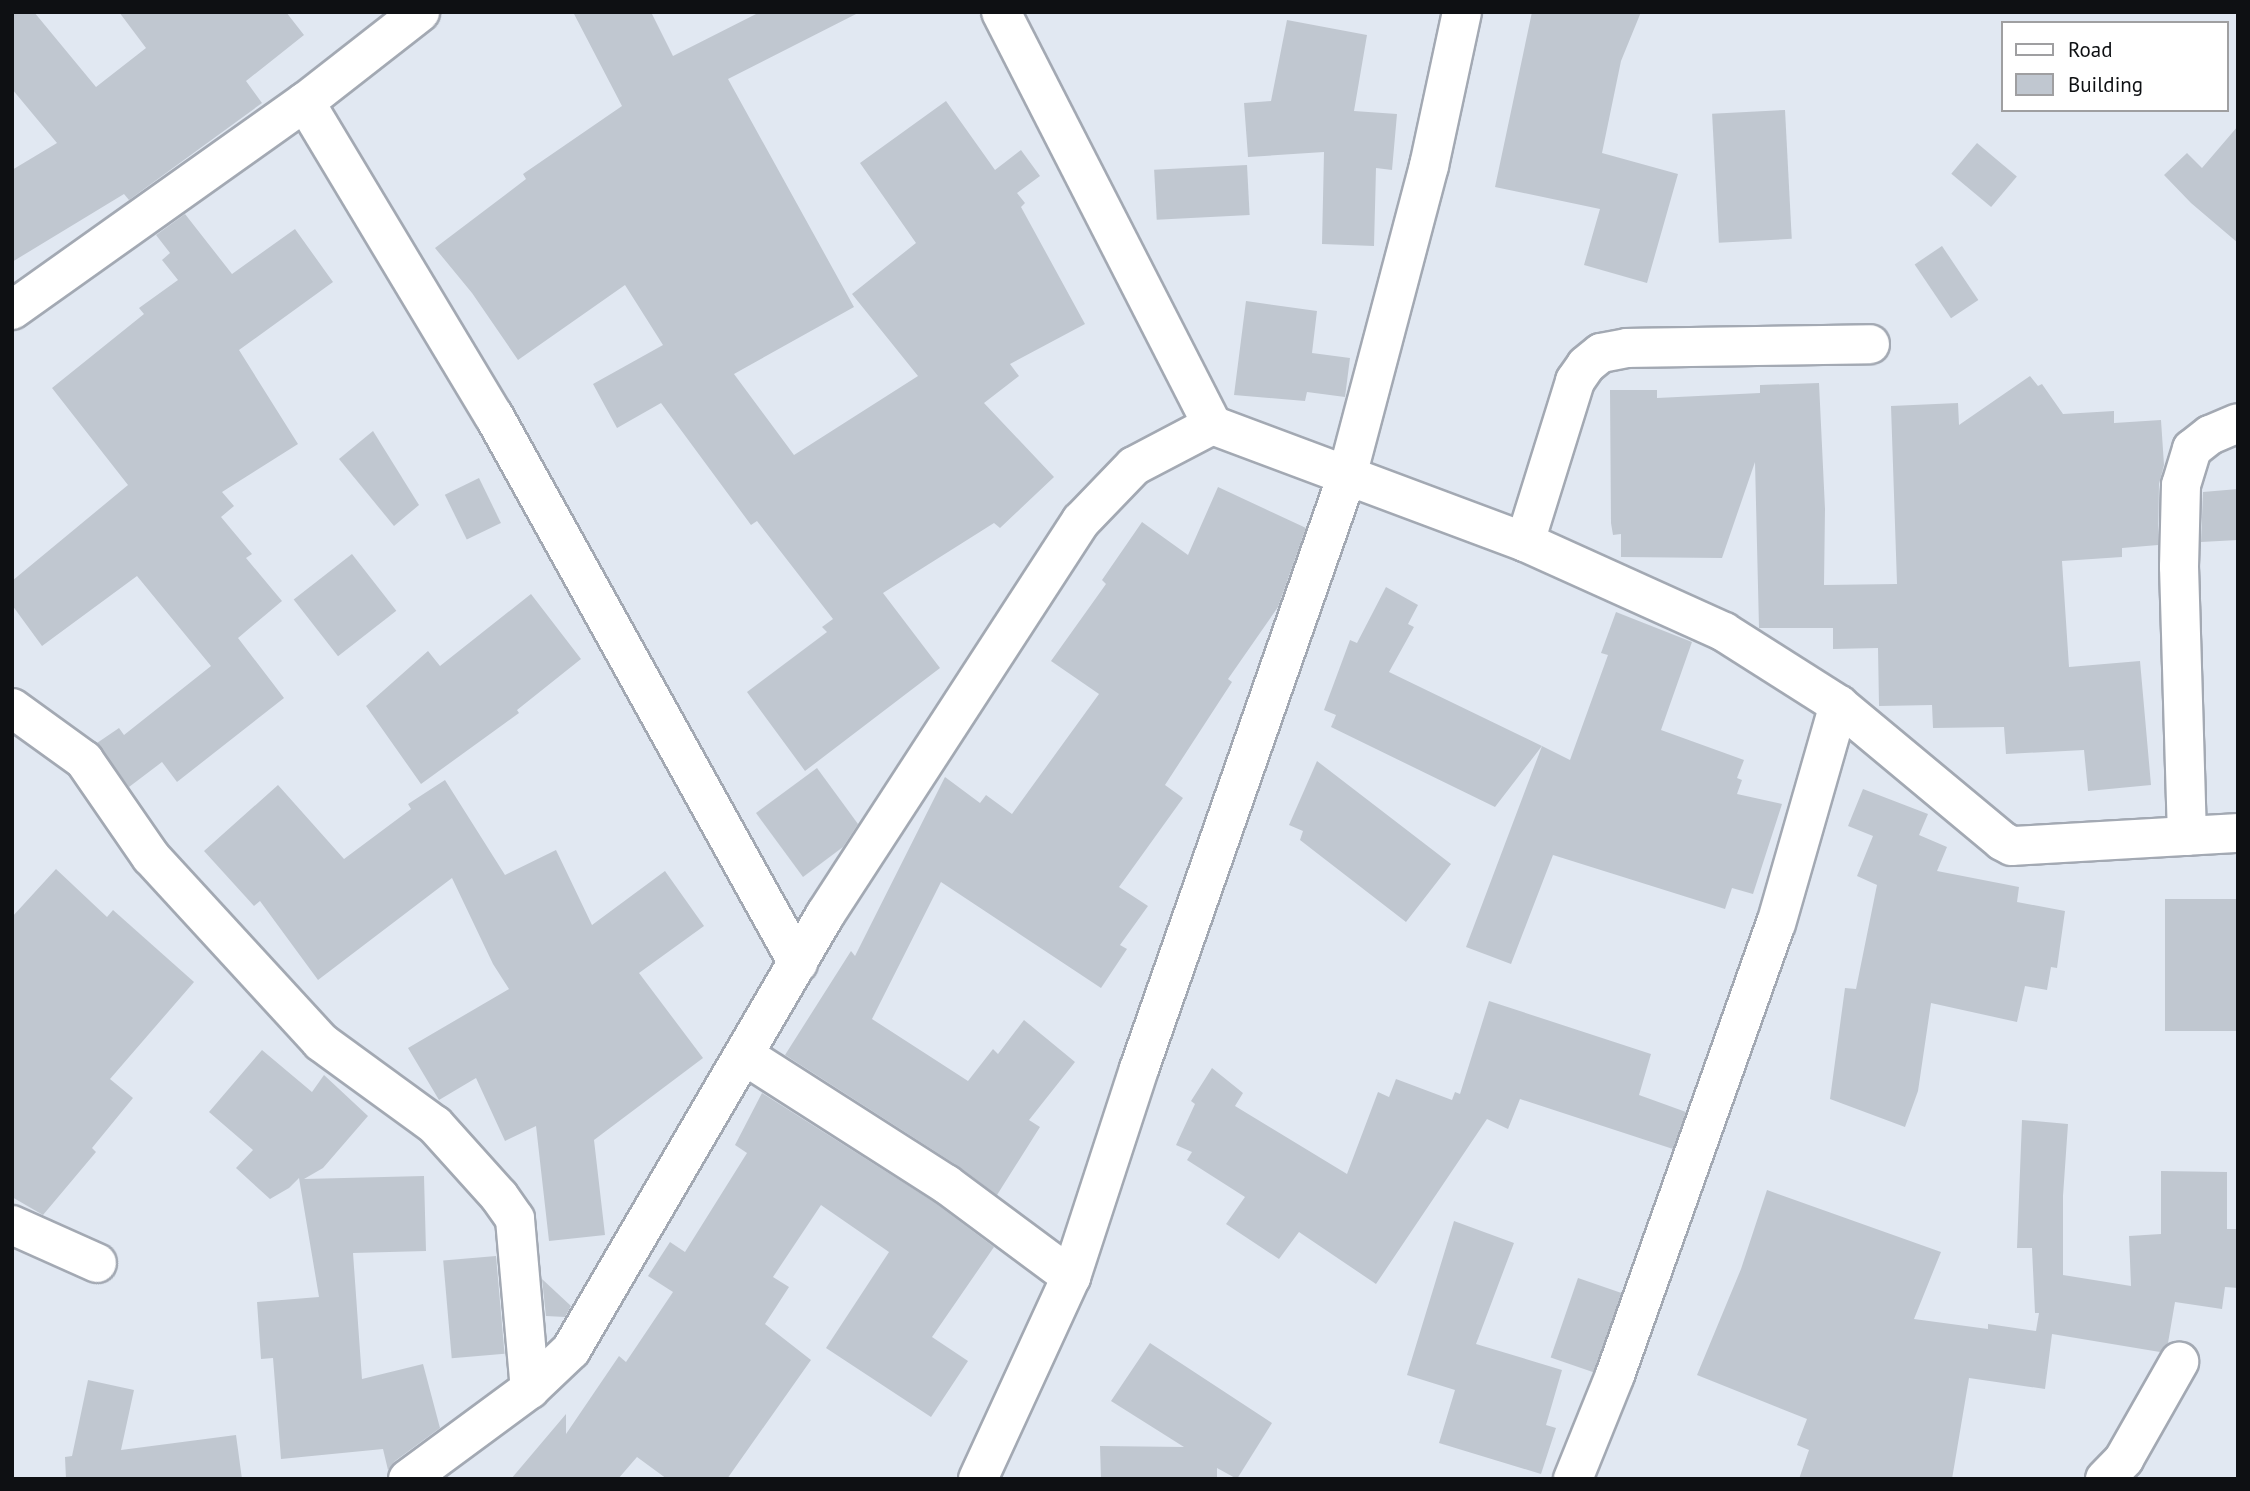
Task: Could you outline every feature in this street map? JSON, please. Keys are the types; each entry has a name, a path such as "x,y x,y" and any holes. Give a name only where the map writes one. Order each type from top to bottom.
{"street":[{"path":"12,310 305,102 420,12"},
{"path":"1001,12 1212,425 1525,542 1724,632 1839,705 2002,841 2012,846 2238,833"},
{"path":"978,1479 1071,1278 1139,1069 1347,476 1429,166 1462,12"},
{"path":"305,102 494,416 798,963"},
{"path":"1525,542 1575,381 1586,365 1601,353 1627,348 1870,344"},
{"path":"2187,836 2179,567 2181,485 2192,449 2210,435 2238,423"},
{"path":"408,1479 530,1389 571,1350 825,915 1081,521 1134,466 1212,425"},
{"path":"1573,1479 1615,1375 1776,924 1839,705"},
{"path":"12,708 84,760 151,857 321,1042 435,1125 499,1196 515,1219 530,1389"},
{"path":"744,1055 946,1184 1071,1278"},
{"path":"12,1226 97,1263"},
{"path":"2105,1479 2124,1459 2179,1362"}],"building":[{"path":"12,12 34,12 96,87 146,48 119,12 286,12 304,35 246,81 262,103 129,200 124,194 12,262 12,170 57,143 12,89"},
{"path":"573,12 651,12 673,56 760,12 860,12 728,79 854,307 734,374 794,455 918,376 852,294 916,243 860,163 946,101 995,170 1021,150 1040,176 1017,193 1025,203 1021,207 1085,324 1010,364 1019,376 984,403 1054,477 1000,528 994,523 883,593 940,668 805,771 747,692 827,632 822,627 833,619 757,521 751,525 661,403 617,428 593,384 663,345 625,285 518,360 472,293 435,248 526,179 523,174 622,106"},
{"path":"1532,12 1641,12 1621,61 1602,153 1678,174 1647,283 1584,265 1600,209 1495,187"},
{"path":"1287,20 1367,35 1354,111 1397,114 1392,170 1376,168 1374,246 1322,244 1324,152 1248,157 1244,103 1271,101"},
{"path":"1785,110 1792,239 1719,243 1712,114"},
{"path":"2238,126 2238,243 2191,203 2164,175 2187,153 2202,168"},
{"path":"1977,143 2017,176 1991,207 1951,174"},
{"path":"1247,165 1250,215 1157,220 1154,170"},
{"path":"185,214 232,274 295,229 333,282 239,350 298,444 222,492 234,506 221,517 252,554 246,558 282,601 238,638 284,698 177,782 162,762 129,787 97,743 119,728 124,735 211,666 137,576 42,646 12,605 12,581 128,485 52,388 144,314 139,308 178,280 162,260 170,253 156,235"},
{"path":"1942,246 1978,300 1951,318 1915,264"},
{"path":"1246,301 1317,311 1312,353 1350,358 1345,397 1307,392 1305,401 1234,395"},
{"path":"2030,376 2038,386 2042,384 2063,414 2114,411 2114,423 2161,420 2164,465 2159,484 2158,545 2122,548 2122,557 2062,561 2069,667 2140,661 2151,785 2088,791 2084,750 2006,754 2004,727 1933,728 1932,705 1879,706 1878,648 1833,649 1833,628 1759,628 1755,462 1722,558 1621,557 1621,534 1613,535 1611,523 1610,390 1657,390 1657,398 1760,393 1760,385 1819,383 1825,509 1824,585 1897,584 1891,406 1958,403 1959,425"},
{"path":"373,431 419,505 394,526 339,459"},
{"path":"479,478 501,523 467,540 445,495"},
{"path":"1218,487 1306,528 1278,607 1228,679 1232,682 1165,785 1183,798 1119,887 1148,906 1120,945 1127,949 1101,988 941,882 872,1019 968,1081 993,1049 998,1054 1024,1020 1075,1062 1029,1120 1040,1127 997,1195 958,1166 785,1055 851,951 855,956 945,777 980,803 986,795 1012,814 1099,694 1051,661 1106,584 1102,580 1142,522 1188,555"},
{"path":"2238,489 2238,540 2201,542 2203,492"},
{"path":"352,554 396,611 338,656 294,600"},
{"path":"1386,587 1418,605 1408,624 1414,627 1389,672 1542,746 1495,807 1331,727 1336,715 1324,710 1350,640 1357,643"},
{"path":"531,594 581,659 517,710 519,713 421,784 366,706 428,651 440,666"},
{"path":"1616,612 1692,642 1661,730 1744,760 1737,778 1742,780 1737,794 1782,804 1753,894 1732,888 1725,909 1553,855 1511,964 1466,947 1542,746 1570,760 1608,655 1601,653"},
{"path":"1317,761 1451,864 1406,922 1300,840 1303,831 1289,825"},
{"path":"817,768 858,824 843,847 803,877 756,813"},
{"path":"445,780 505,875 556,850 592,925 665,871 704,926 639,973 703,1058 594,1140 605,1235 549,1241 536,1126 505,1141 476,1078 439,1100 408,1048 509,989 493,964 452,878 318,980 260,901 254,906 204,851 278,785 344,859 411,809 408,804"},
{"path":"1863,789 1928,814 1919,835 1947,847 1937,871 2019,887 2017,902 2065,911 2057,968 2051,967 2047,990 2025,986 2017,1022 1931,1003 1918,1091 1905,1127 1830,1099 1845,988 1856,989 1877,885 1857,876 1873,836 1848,826"},
{"path":"56,869 107,917 113,910 194,982 110,1079 133,1098 92,1148 96,1152 43,1215 12,1197 12,917"},
{"path":"2165,899 2238,899 2238,1031 2165,1031"},
{"path":"1489,1001 1651,1054 1639,1095 1686,1112 1673,1149 1520,1099 1508,1129 1487,1119 1376,1284 1299,1232 1279,1259 1226,1224 1245,1197 1187,1160 1192,1152 1176,1145 1195,1104 1191,1101 1212,1068 1243,1093 1235,1106 1347,1174 1378,1092 1389,1097 1396,1079 1452,1100 1455,1092 1460,1094"},
{"path":"262,1050 312,1092 324,1075 368,1116 323,1168 304,1179 424,1176 426,1251 353,1253 362,1379 423,1364 440,1428 395,1461 388,1470 383,1449 281,1459 273,1358 261,1359 257,1302 319,1297 299,1178 289,1188 270,1199 236,1168 253,1150 209,1112"},
{"path":"762,1093 934,1202 994,1247 932,1337 968,1361 931,1417 826,1348 889,1252 821,1205 773,1277 789,1287 765,1324 811,1360 727,1479 667,1479 637,1457 618,1479 511,1479 566,1414 566,1434 619,1356 626,1362 673,1292 648,1276 670,1242 685,1252 747,1153 735,1145"},
{"path":"2022,1120 2068,1124 2063,1196 2063,1275 2131,1286 2129,1236 2161,1234 2161,1171 2227,1172 2227,1229 2238,1229 2238,1288 2225,1287 2222,1309 2175,1302 2168,1343 2160,1352 2052,1334 2045,1389 1969,1378 1952,1479 1799,1479 1809,1450 1797,1445 1807,1419 1697,1375 1741,1269 1767,1190 1941,1252 1914,1319 1988,1329 1988,1324 2036,1331 2039,1313 2035,1313 2032,1248 2017,1248"},
{"path":"1454,1221 1514,1243 1476,1344 1562,1370 1546,1425 1556,1428 1541,1474 1439,1443 1455,1390 1407,1375"},
{"path":"496,1256 505,1354 452,1358 443,1261"},
{"path":"1578,1278 1621,1293 1594,1372 1551,1357"},
{"path":"542,1279 571,1306 565,1317 546,1316"},
{"path":"1150,1343 1272,1423 1237,1479 1217,1468 1217,1479 1101,1479 1100,1446 1184,1447 1111,1401"},
{"path":"88,1380 134,1390 121,1450 236,1435 242,1479 66,1479 65,1457 72,1456"}]}
